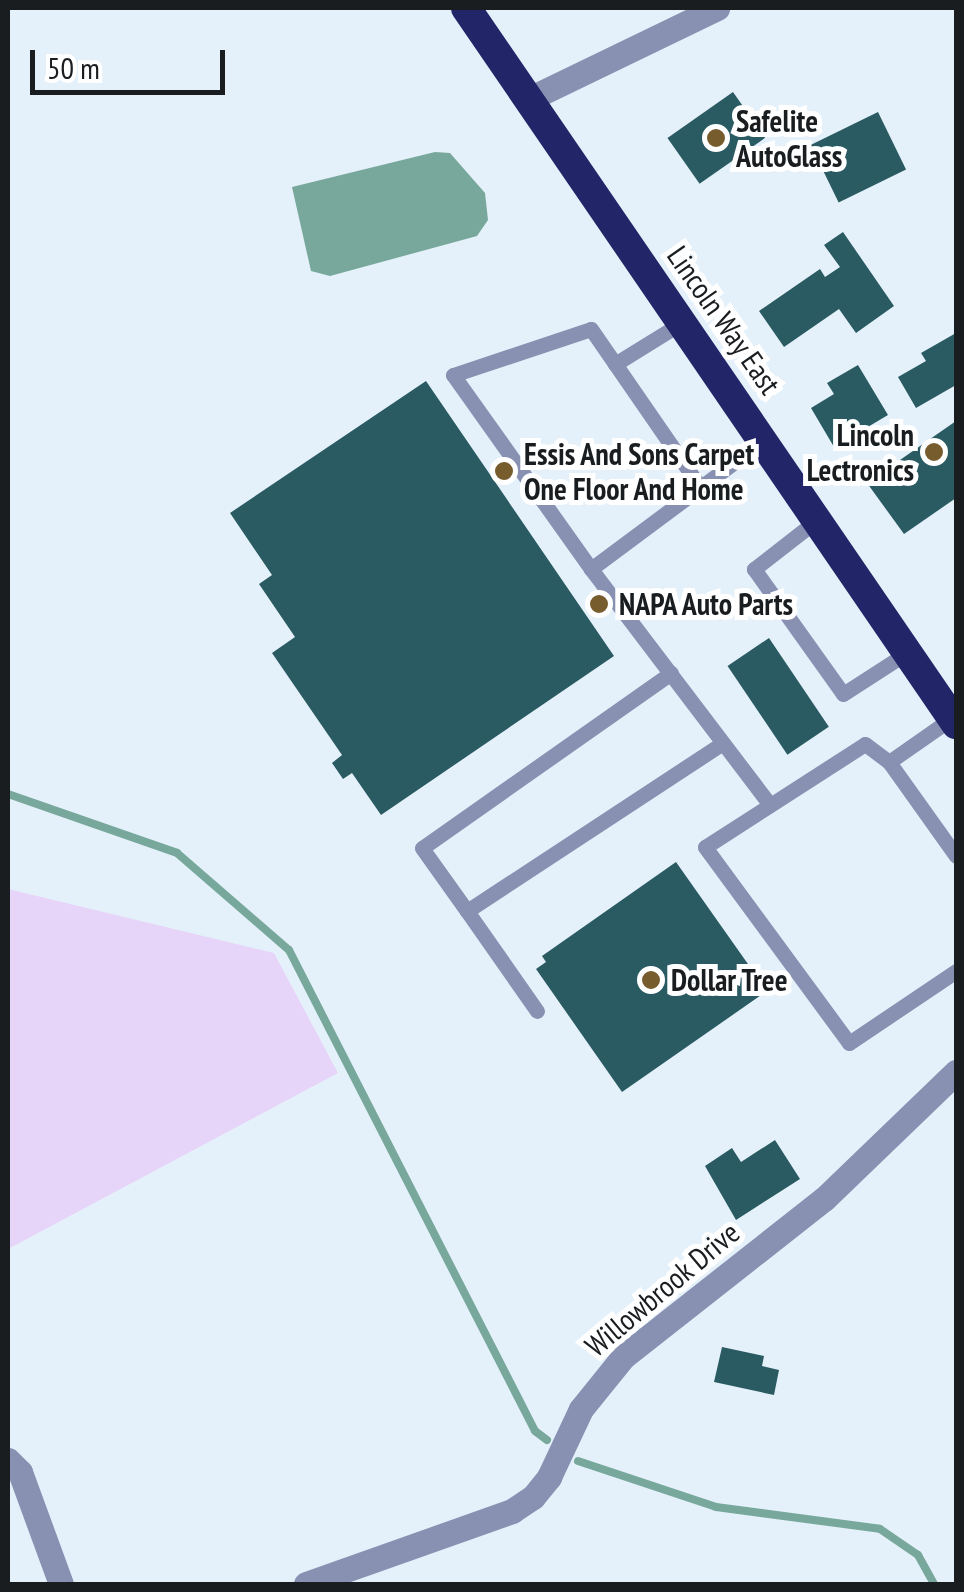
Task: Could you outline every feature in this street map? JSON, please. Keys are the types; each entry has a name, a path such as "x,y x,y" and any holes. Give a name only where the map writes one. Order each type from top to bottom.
{"highway":[{"name":"Lincoln Way East","path":"466,8 954,721"}],"street":[{"path":"529,99 717,8"},
{"name":"Willowbrook Drive","path":"306,1584 512,1511 533,1497 604,1376 866,1164 956,1072"},
{"path":"8,1460 20,1472 60,1584"}],"lane":[{"path":"615,364 683,322"},
{"path":"700,488 591,329 453,375 592,569 770,805"},
{"path":"592,569 764,440"},
{"path":"817,520 754,570 843,694 908,652"},
{"path":"538,1012 422,848 671,673"},
{"path":"888,762 954,721"},
{"path":"467,911 723,743"},
{"path":"956,856 888,762 865,744 706,847 850,1043 956,971"}],"shaded area":[{"path":"435,152 450,153 485,193 488,220 477,236 330,276 311,271 292,187"},
{"path":"8,889 274,953 338,1073 8,1249"}],"building":[{"name":"Safelite AutoGlass","path":"733,92 765,138 700,184 667,138"},
{"path":"878,112 906,170 839,202 811,145"},
{"path":"843,232 894,306 856,333 839,309 784,347 759,311 820,269 825,277 840,267 824,245"},
{"path":"956,333 956,385 916,408 898,377 926,361 921,353"},
{"path":"858,365 888,415 834,447 811,408 834,394 827,383"},
{"path":"426,381 614,656 381,815 352,773 343,779 332,763 342,755 272,653 295,637 259,584 272,575 230,513"},
{"name":"Lincoln Lectronics","path":"956,421 956,498 904,534 867,483"},
{"path":"769,638 829,727 787,755 728,666"},
{"name":"Dollar Tree","path":"676,862 767,991 622,1092 536,969 546,962 542,956"},
{"path":"775,1140 800,1179 736,1220 705,1166 732,1148 741,1162"},
{"path":"722,1347 764,1356 762,1366 779,1370 774,1395 714,1382"}],"waterway":[{"path":"8,794 177,853 289,950 535,1431 547,1440"},
{"path":"578,1461 716,1507 880,1529 918,1555 934,1584"}],"place":[{"name":"Safelite AutoGlass","path":"716,138"},
{"name":"Lincoln Lectronics","path":"934,452"},
{"name":"Essis And Sons Carpet One Floor And Home","path":"504,471"},
{"name":"NAPA Auto Parts","path":"599,604"},
{"name":"Dollar Tree","path":"651,980"}]}
